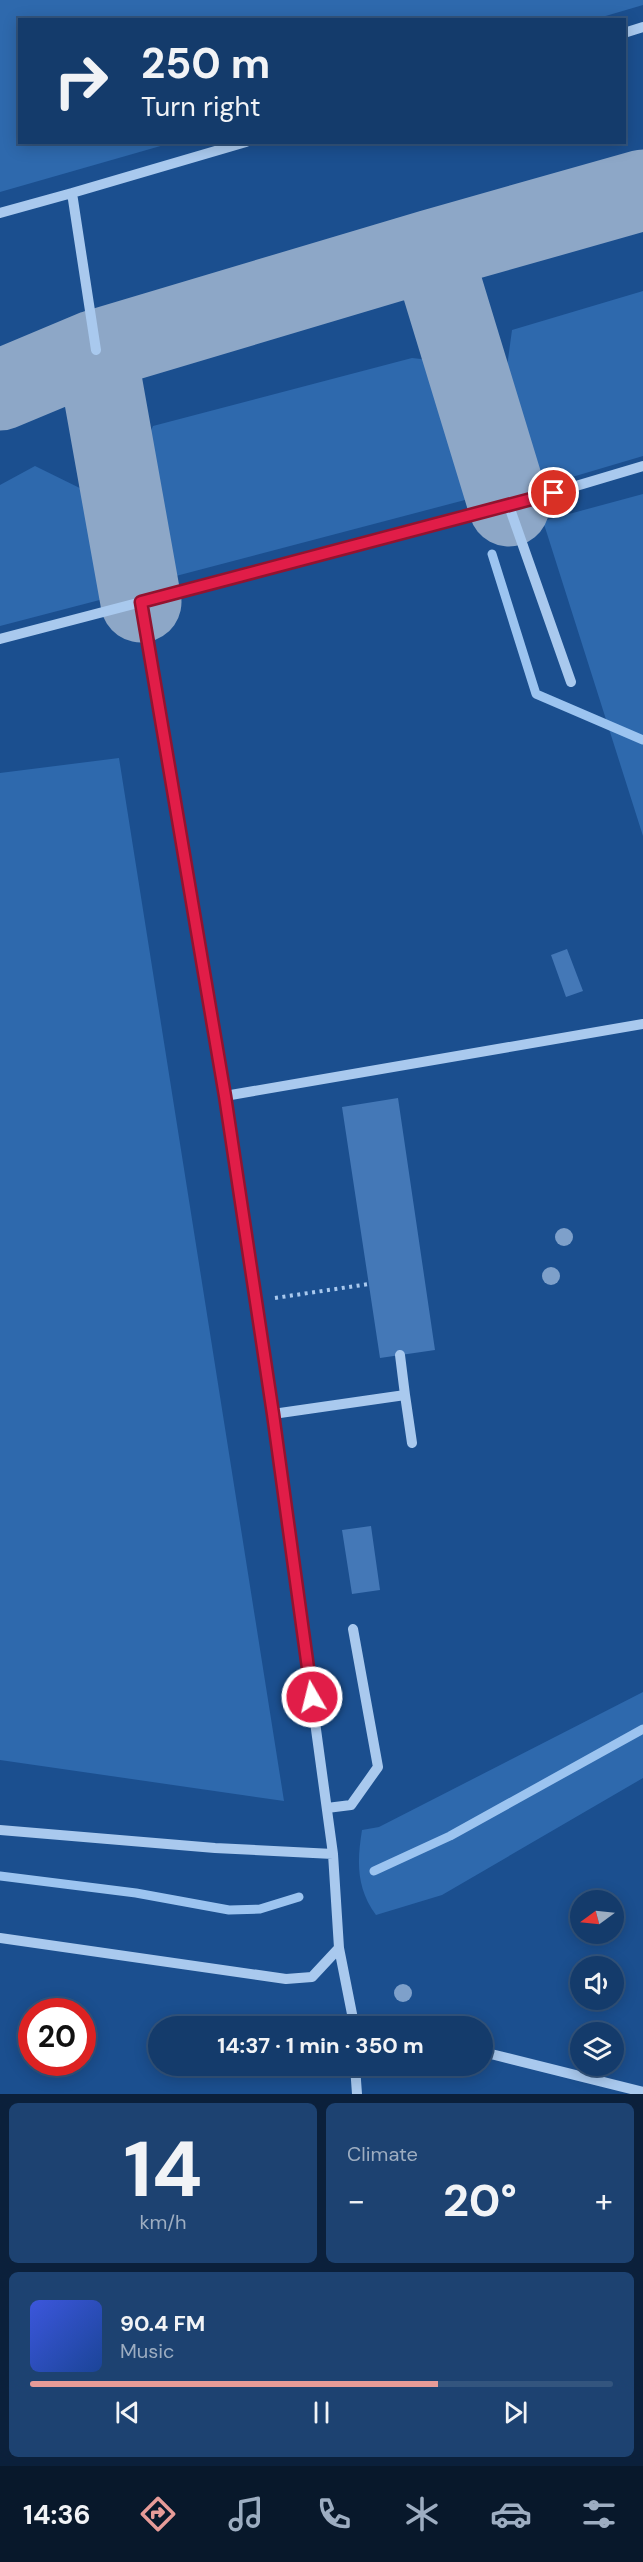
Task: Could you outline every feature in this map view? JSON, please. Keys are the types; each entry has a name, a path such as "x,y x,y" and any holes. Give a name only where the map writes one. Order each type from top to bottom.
{"lane":[{"path":"626,32 643,27"},
{"path":"0,213 239,144"},
{"path":"72,193 96,350"},
{"path":"0,639 509,506 643,466"},
{"path":"509,506 571,682"},
{"path":"141,602 225,1096 273,1414 333,1854 339,1948 352,2016"},
{"path":"225,1096 643,1024"},
{"path":"400,1355 412,1443"},
{"path":"273,1414 405,1395"},
{"path":"327,1808 351,1805 378,1767 352,1629"},
{"path":"0,1830 215,1848 333,1854"},
{"path":"0,1938 286,1979 312,1977 339,1948"},
{"path":"493,2054 643,2092"},
{"path":"356,2076 357,2094"}],"path":[{"path":"256,1301 369,1284"}],"shaded area":[{"path":"0,0 643,0 643,5 599,18 18,18 18,144 168,144 0,192"},
{"path":"643,291 643,456 535,488 511,401 507,367 512,330"},
{"path":"412,358 430,360 450,390 484,495 153,582 136,466 153,426"},
{"path":"35,466 96,496 115,596 0,626 0,485"},
{"path":"643,494 643,836 543,521"},
{"path":"119,758 284,1801 0,1760 0,773"},
{"path":"643,1692 643,1778 442,1895 376,1915 369,1905 361,1884 359,1853 362,1830 379,1827"}],"building":[{"path":"567,949 583,991 566,997 551,955"},
{"path":"398,1098 435,1350 380,1358 342,1107"},
{"path":"371,1526 380,1590 352,1594 342,1530"}],"waterway":[{"path":"492,554 536,694 643,740"},
{"path":"374,1871 450,1836 643,1729"},
{"path":"0,1876 136,1893 229,1910 260,1909 299,1897"}],"taxiway":[{"path":"0,390 96,350 431,250 643,190"},
{"path":"431,250 509,506"},
{"path":"96,350 141,602"}],"route":[{"path":"312,1697 273,1414 225,1096 141,602 554,493"}]}
